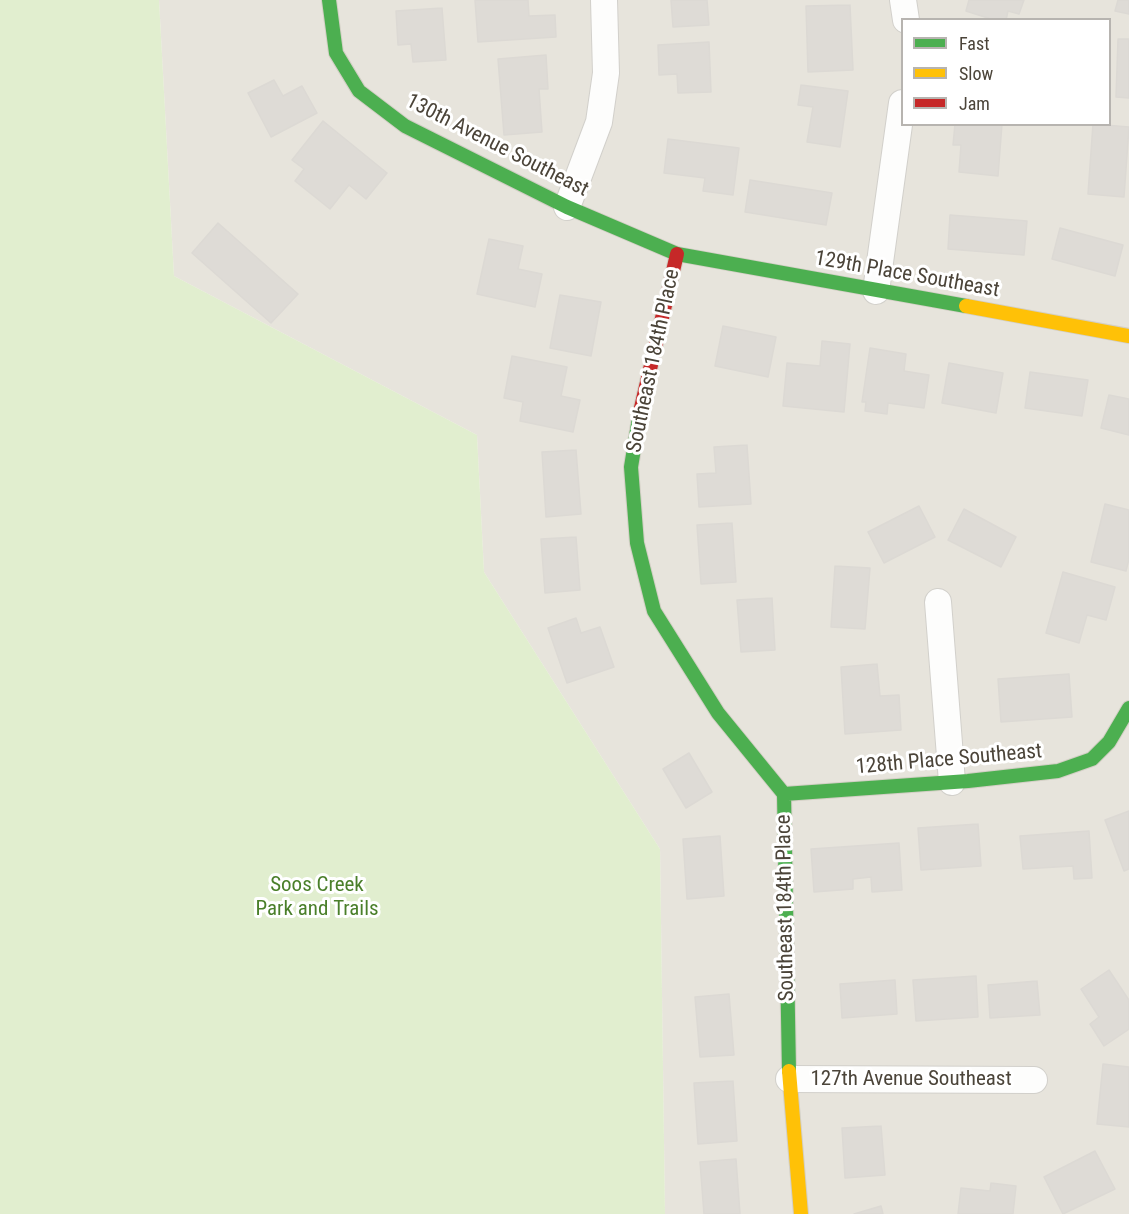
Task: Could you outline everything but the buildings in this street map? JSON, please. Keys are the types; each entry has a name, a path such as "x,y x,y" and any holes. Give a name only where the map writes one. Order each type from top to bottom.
{"street":[{"name":"130th Avenue Southeast","path":"328,0 336,53 359,92 405,126 567,207 677,254"},
{"path":"567,207 599,122 606,73 604,0"},
{"path":"903,0 906,18"},
{"path":"876,291 901,117"},
{"name":"129th Place Southeast","path":"677,254 1129,336"},
{"name":"Southeast 184th Place","path":"677,254 643,390 632,468 637,543 654,611 718,712 784,794 789,1079 801,1214"},
{"path":"938,602 952,782"},
{"name":"128th Place Southeast","path":"784,794 952,782 1058,771 1092,759 1109,742 1129,708"},
{"name":"127th Avenue Southeast","path":"789,1079 1034,1080"}],"shaded area":[{"path":"159,0 1129,0 1129,1214 665,1214 660,849 484,572 477,435 174,276"}],"green space":[{"name":"Soos Creek Park and Trails","path":"0,0 159,0 174,276 477,435 484,572 660,849 665,1214 0,1214"}],"traffic: fast":[{"path":"329,0 336,53 359,91 405,126 567,207 677,254 966,306"},
{"path":"640,412 631,467 637,543 654,611 718,713 784,794 789,1071"},
{"path":"784,794 968,781 1058,771 1092,759 1109,742 1129,708"}],"traffic: slow":[{"path":"966,306 1129,336"},
{"path":"789,1071 801,1214"}],"traffic: jam":[{"path":"640,412 677,254"}]}
